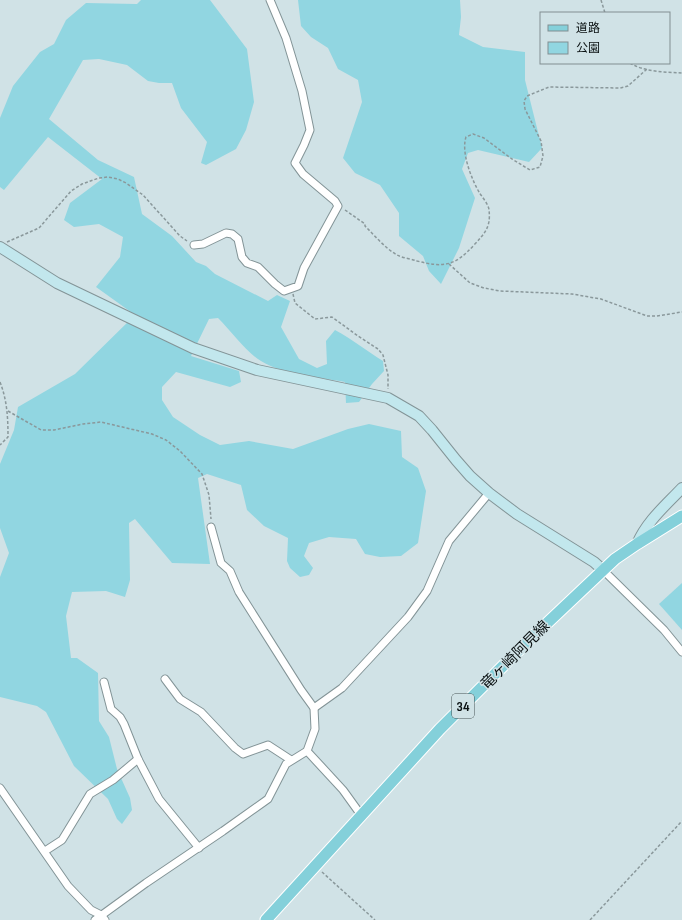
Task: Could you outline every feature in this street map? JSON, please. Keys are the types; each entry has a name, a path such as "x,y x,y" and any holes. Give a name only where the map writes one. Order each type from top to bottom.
{"main road":[{"name":"竜ヶ崎阿見線","path":"266,920 440,729 526,643 603,570 637,544 682,516"}],"street":[{"path":"194,245 203,244 226,233 232,234 238,239 242,257 247,263 258,267 284,291 298,286 304,268 338,206 335,201 303,174 295,163 310,130 302,91 286,38 270,0"},
{"path":"3,244 57,283 193,348 257,370 388,398 419,416 456,460 489,493 517,514 594,562 664,630 682,652"},
{"path":"637,544 643,530 650,521 682,488"},
{"path":"314,708 342,688 408,617 427,591 449,541 489,493"},
{"path":"0,788 68,886 91,910 101,918 268,799 286,764 307,751 315,729 314,708 239,592 230,571 222,562 211,527"},
{"path":"165,679 180,699 201,712 235,748 243,754 268,745 291,760"},
{"path":"104,682 112,708 124,724 138,759 159,799 199,848"},
{"path":"307,751 343,790 361,815"},
{"path":"45,851 62,840 90,794 113,780 138,759"}],"path":[{"path":"601,0 605,12"},
{"path":"632,64 636,67 647,69 682,73"},
{"path":"338,206 365,224 365,226 387,248 398,256 434,265 449,264 471,248 485,233 490,224 489,209 475,184 466,158 464,144 466,137 473,134 484,138 512,159 530,170 540,167 543,156 541,141 525,109 524,101 527,96 549,87 620,88 628,86 647,69"},
{"path":"3,244 39,228 72,191 82,184 99,178 108,177 118,179 126,183 143,195 180,236 194,245"},
{"path":"449,264 470,283 484,288 500,291 572,294 601,299 646,316 657,316 682,312"},
{"path":"291,289 295,303 315,319 332,317 378,349 383,355 388,375 388,398"},
{"path":"0,382 6,398 8,411 8,437 0,445"},
{"path":"8,411 40,430 54,430 101,422 152,434 166,440 180,451 202,474 209,495 211,527"},
{"path":"590,920 682,821"},
{"path":"315,866 375,920"}],"green space":[{"path":"141,0 210,0 247,49 254,102 246,130 236,149 206,165 201,163 207,142 181,108 172,83 148,81 127,65 99,59 83,60 49,119 98,160 134,177 142,214 172,236 196,262 206,266 215,274 268,301 277,295 290,301 281,327 299,359 317,368 327,364 326,341 335,330 383,361 384,371 359,402 346,403 345,382 302,375 270,366 250,353 218,318 209,319 191,356 239,371 241,382 230,387 176,372 162,387 162,400 173,417 200,435 220,445 249,441 293,449 348,429 369,424 401,431 402,457 418,468 426,491 418,543 401,556 380,557 365,554 356,539 329,537 309,543 304,556 313,568 309,575 300,577 290,568 287,561 288,538 264,526 247,510 241,485 207,474 198,478 210,564 172,563 135,519 129,523 130,580 125,597 106,591 72,592 66,616 71,658 77,658 98,673 99,721 109,737 117,769 130,798 132,810 122,824 117,819 108,799 74,766 46,712 37,706 0,697 0,577 9,553 0,528 0,464 14,430 18,407 75,374 135,315 96,287 120,257 123,237 99,224 74,227 64,220 70,203 102,179 48,137 4,190 0,187 0,118 13,86 40,52 54,44 66,20 86,3 137,4"},
{"path":"298,0 460,0 461,17 459,35 483,47 525,52 525,80 542,148 529,162 478,150 468,153 462,169 475,198 459,248 441,284 429,271 423,256 399,236 399,213 380,185 355,173 343,158 362,102 358,80 338,69 328,48 311,37 301,26"},
{"path":"682,583 682,630 659,604"}]}
